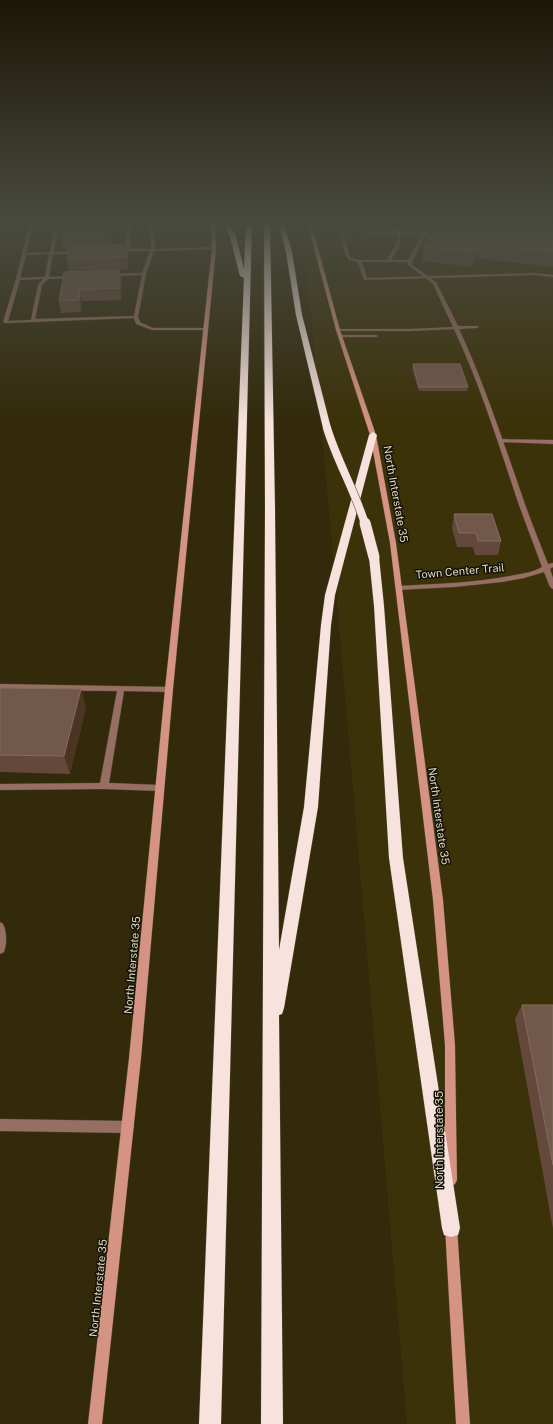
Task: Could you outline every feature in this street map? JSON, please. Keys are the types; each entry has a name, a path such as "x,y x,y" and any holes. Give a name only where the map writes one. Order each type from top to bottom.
{"highway":[{"path":"268,288 270,509 272,1424"},
{"path":"295,288 299,315 331,443 350,482 359,505 374,557 379,606 396,858 451,1228"},
{"path":"210,1424 246,290"},
{"path":"271,1040 311,807 326,625 330,595 373,435"}],"main road":[{"name":"North Interstate 35","path":"95,1424 128,1127 210,288"},
{"name":"North Interstate 35","path":"327,288 338,330 373,435 393,543 438,900 450,1044 451,1228 462,1424"}],"street":[{"path":"15,288 5,322 136,317"},
{"path":"33,320 39,288"},
{"path":"141,288 136,317 138,323 152,329 206,329"},
{"path":"437,288 465,347 501,441 514,482 550,570 553,587"},
{"path":"340,336 415,335 477,327"},
{"path":"338,330 456,330"},
{"path":"501,441 553,442"},
{"name":"Town Center Trail","path":"398,588 484,582 518,577 550,570 551,565 553,565"},
{"path":"0,686 170,689"},
{"path":"104,786 120,688"},
{"path":"0,787 104,786 160,788"},
{"path":"0,927 2,939 0,949"},
{"path":"0,1125 128,1127"}],"shaded area":[{"path":"308,288 553,288 553,1424 407,1424 312,324"}],"building":[{"path":"61,288 111,288 80,290 79,300 59,301"},
{"path":"413,364 460,364 468,387 419,387"},
{"path":"454,514 492,514 501,541 478,541 476,533 459,533"},
{"path":"0,688 81,689 64,756 0,755"},
{"path":"522,1005 553,1005 553,1165"}]}
